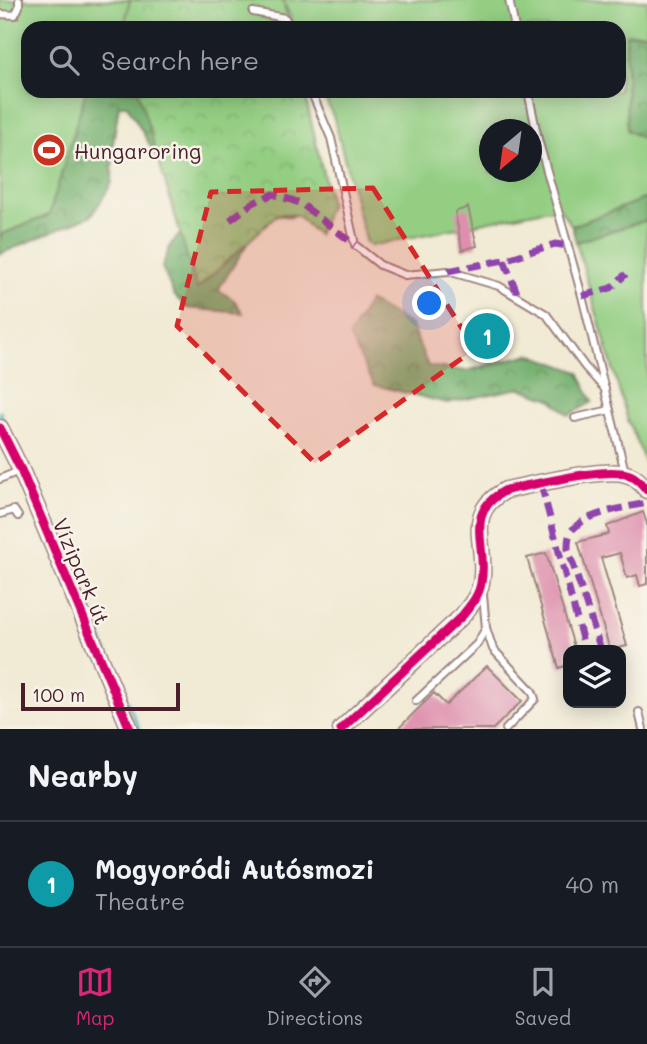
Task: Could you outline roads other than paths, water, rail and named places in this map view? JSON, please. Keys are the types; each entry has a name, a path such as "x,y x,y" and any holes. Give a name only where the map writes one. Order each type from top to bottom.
{"street":[{"name":"Vízipark út","path":"0,428 21,470 130,729"},
{"path":"350,726 475,600 482,582 479,519 488,502 496,495 506,490 608,472 626,474 638,480 647,490"}],"lane":[{"path":"0,14 15,15 19,0"},
{"path":"509,0 514,21"},
{"path":"253,12 285,18 287,21"},
{"path":"314,98 331,138 355,245 380,265 405,275 448,271 499,286 546,314 605,389"},
{"path":"529,98 626,474"},
{"path":"575,418 610,410"},
{"path":"0,479 21,470"},
{"path":"0,513 14,510 19,516"},
{"path":"482,582 486,628 493,649 532,691 535,699 506,729"},
{"path":"416,701 477,645 486,628"},
{"path":"639,712 643,729"}],"waterway":[{"path":"0,412 5,423"},
{"path":"98,632 139,729"}],"place":[{"name":"Hungaroring","path":"49,150"},
{"name":"Mogyoródi Autósmozi","path":"487,336"}]}
